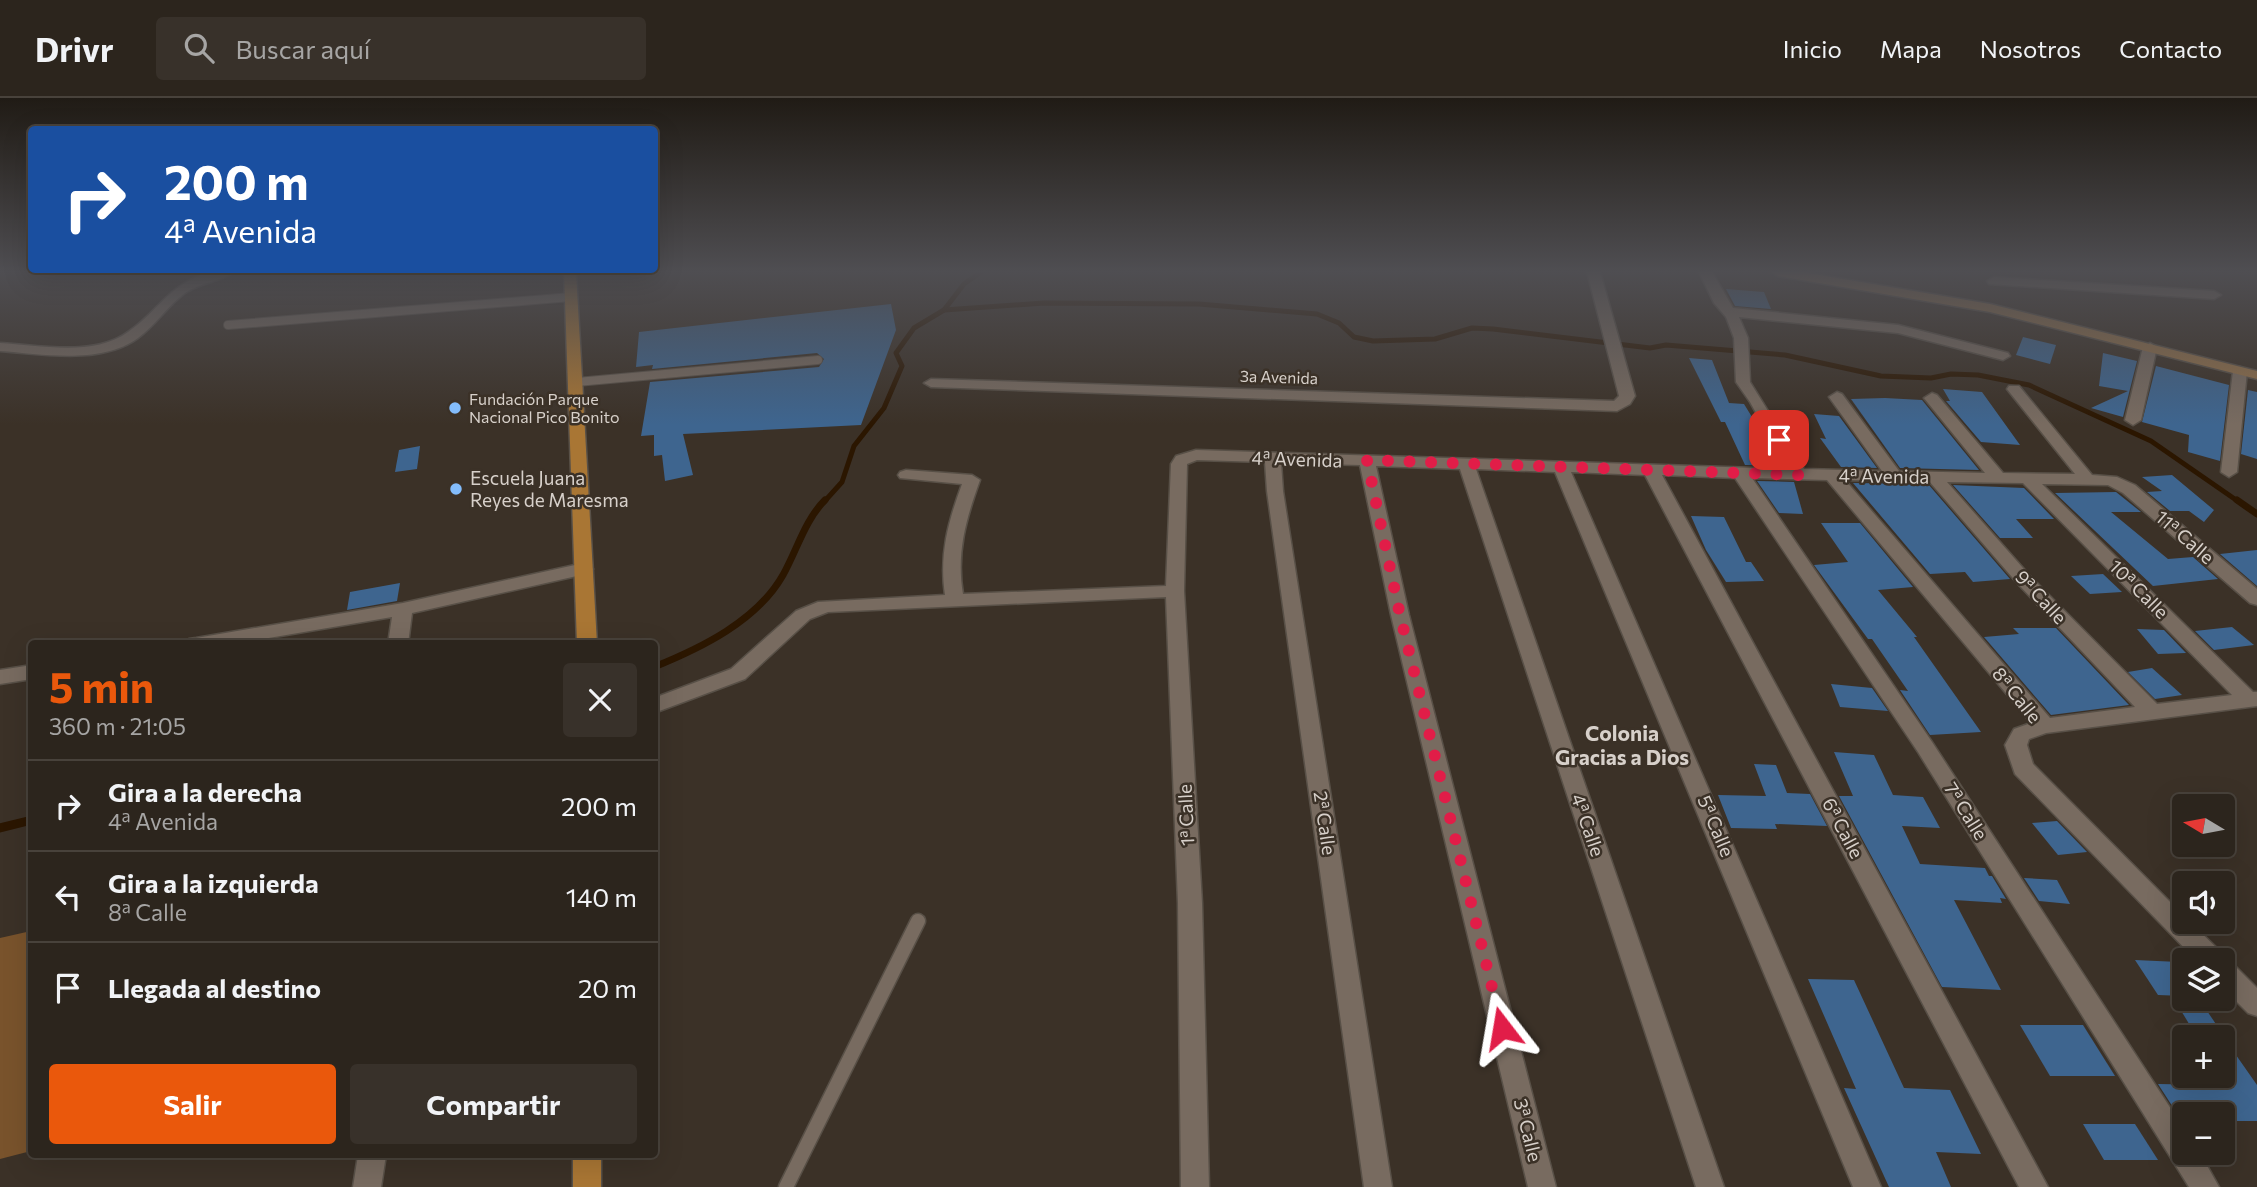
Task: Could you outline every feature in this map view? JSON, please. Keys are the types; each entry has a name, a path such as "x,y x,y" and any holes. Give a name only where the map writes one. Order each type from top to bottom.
{"main road":[{"path":"573,323 578,382 587,640"},
{"path":"2051,323 2257,375"},
{"path":"587,1158 587,1187"}],"street":[{"path":"0,347 98,348 124,341 148,323"},
{"name":"3a Avenida","path":"931,383 1617,406 1625,401 1627,396 1607,323"},
{"path":"1733,323 1741,338 1743,382 1799,475"},
{"path":"1830,323 1898,330 2003,356"},
{"path":"2133,420 2150,347"},
{"path":"2229,472 2240,370"},
{"path":"2014,389 2087,480"},
{"path":"1838,397 1894,476"},
{"path":"1932,398 1998,478"},
{"name":"4ª Avenida","path":"1196,455 1740,474 2111,480"},
{"name":"1ª Calle","path":"1195,1187 1191,903 1175,591 1179,464 1182,459 1196,455"},
{"name":"2ª Calle","path":"1273,458 1275,491 1378,1187"},
{"name":"3ª Calle","path":"1367,460 1400,615 1542,1187"},
{"name":"4ª Calle","path":"1466,463 1710,1187"},
{"name":"5ª Calle","path":"1561,467 1666,707 1867,1187"},
{"name":"6ª Calle","path":"1651,470 2034,1187"},
{"name":"7ª Calle","path":"1740,474 1926,747 2206,1187"},
{"path":"906,475 972,480 950,546 949,571 955,599"},
{"name":"8ª Calle","path":"1832,475 2045,726 2021,734 2016,745 2023,768 2200,948"},
{"name":"9ª Calle","path":"1934,477 2024,580 2153,713"},
{"name":"10ª Calle","path":"2028,479 2253,700"},
{"name":"11ª Calle","path":"2111,480 2129,489 2257,598"},
{"path":"221,640 403,609 584,569"},
{"path":"658,704 738,674 812,610 825,606 1175,591"},
{"path":"399,640 403,609"},
{"path":"0,677 28,673"},
{"path":"2045,726 2253,700"},
{"path":"2235,983 2257,1005"},
{"path":"367,1187 372,1158"}],"lane":[{"path":"228,325 256,323"},
{"path":"578,382 818,360"},
{"path":"786,1187 918,921"}],"shaded area":[{"path":"28,932 28,1152 0,1159 0,938"}],"building":[{"path":"722,323 895,323 896,330 861,425 683,434 693,475 665,481 662,455 654,456 654,435 641,436 650,382 819,367 824,359 817,353 652,369 653,365 636,367 639,332"},
{"path":"2023,337 2056,345 2050,364 2016,355"},
{"path":"2103,353 2137,361 2123,417 2091,408 2128,391 2099,386"},
{"path":"1689,358 1712,360 1729,403 1744,404 1782,466 1745,465 1725,422 1721,422"},
{"path":"2156,366 2229,385 2220,461 2188,452 2189,435 2142,422"},
{"path":"1943,389 1982,392 2020,445 1981,442 1946,401 1950,401"},
{"path":"2248,390 2257,392 2257,459 2241,454"},
{"path":"1851,399 1922,400 1979,470 1900,468"},
{"path":"1814,414 1839,416 1877,468 1841,467 1820,438 1826,439"},
{"path":"420,446 417,469 395,472 399,450"},
{"path":"2172,475 2214,510 2204,522 2189,511 2170,511 2147,492 2162,491 2142,477"},
{"path":"1757,481 1794,482 1803,514 1779,513"},
{"path":"1853,483 1928,484 2010,579 1973,582 1965,572 1930,574"},
{"path":"1953,485 2024,488 2054,519 2016,519 2033,538 2000,538"},
{"path":"2116,492 2141,512 2111,512 2168,559 2193,557 2218,579 2153,586 2055,493"},
{"path":"1691,516 1724,517 1746,562 1751,562 1764,581 1726,582 1706,550"},
{"path":"1821,523 1860,523 1913,587 1878,590 1917,637 1914,637 1981,732 1930,735 1900,690 1908,691 1872,639 1868,639 1814,565 1848,562"},
{"path":"2257,550 2257,586 2220,554"},
{"path":"2103,574 2122,592 2090,594 2071,576"},
{"path":"400,583 397,601 347,610 350,592"},
{"path":"2232,627 2254,645 2214,650 2195,631"},
{"path":"2013,628 2056,628 2129,705 2051,715 1984,637 2019,634"},
{"path":"2137,629 2164,630 2186,653 2158,654"},
{"path":"2152,668 2182,695 2155,699 2128,672"},
{"path":"1831,684 1872,688 1888,711 1840,707"},
{"path":"1834,752 1874,755 1893,795 1923,797 1940,828 1902,826 1920,864 1985,868 1989,876 1992,876 2006,899 2000,898 2002,903 1954,900 2001,990 1942,987 1839,796 1853,796"},
{"path":"1754,764 1776,765 1787,793 1810,794 1827,826 1775,824 1777,829 1731,828 1718,795 1766,796"},
{"path":"2057,821 2087,852 2058,855 2032,823"},
{"path":"2024,878 2057,880 2070,904 2039,901"},
{"path":"2135,960 2172,962 2172,996 2158,995"},
{"path":"1808,979 1854,980 1904,1088 1950,1090 1981,1154 1936,1152 1951,1187 1889,1187 1844,1088 1856,1089"},
{"path":"2181,1011 2207,1011 2217,1025 2190,1025"},
{"path":"2020,1025 2083,1025 2115,1076 2050,1076"},
{"path":"2235,1054 2257,1085 2257,1121 2235,1121 2235,1102 2172,1102 2172,1106 2158,1084 2172,1084 2172,1088 2235,1088"},
{"path":"2083,1124 2135,1124 2158,1160 2104,1160"}],"waterway":[{"path":"824,502 842,482 854,446 884,408 902,366 896,353 914,328 923,323"},
{"path":"1339,323 1354,337 1373,341 1435,339 1472,328 1493,329 1650,348 1666,345 1785,355 1881,376 1931,378 1951,374 1978,375 2029,385 2151,441 2239,502"},
{"path":"658,665 709,642 758,606 783,575 807,526 825,500"},
{"path":"2237,500 2257,514"},
{"path":"0,828 28,821"}],"place":[{"name":"Fundación Parque Nacional Pico Bonito","path":"455,408"},
{"name":"Escuela Juana Reyes de Maresma","path":"456,489"}],"district":[{"name":"Colonia Gracias a Dios","path":"1622,746"}],"route":[{"path":"1502,1028 1400,615 1367,460 1799,475 1779,440"}]}
